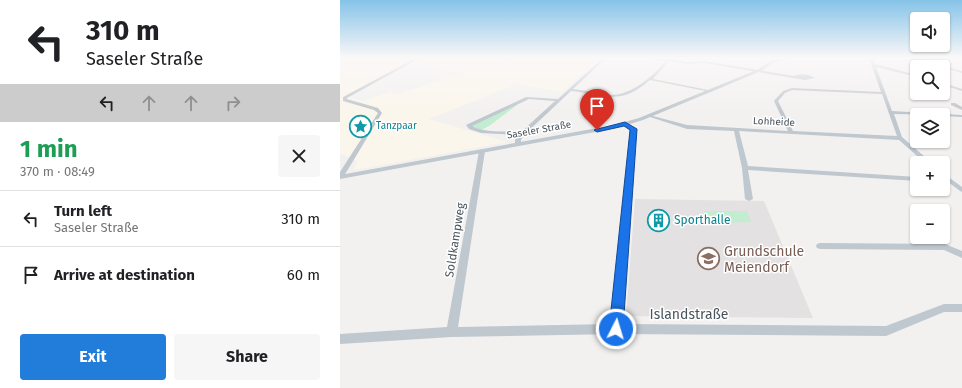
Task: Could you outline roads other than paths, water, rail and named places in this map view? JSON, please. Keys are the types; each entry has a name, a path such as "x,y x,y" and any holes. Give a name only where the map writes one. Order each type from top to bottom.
{"street":[{"path":"340,177 380,114 376,109 345,100 345,97 385,76"},
{"path":"518,144 518,140 522,134 585,76"},
{"path":"570,90 617,96 630,93 652,76"},
{"name":"Saseler Straße","path":"340,177 625,124 649,116 746,76"},
{"path":"786,76 797,78"},
{"path":"878,76 900,138 921,156"},
{"path":"649,79 711,91"},
{"path":"950,86 962,90"},
{"path":"791,132 776,101 784,92 792,89 883,93"},
{"path":"522,134 481,131 469,126 473,122 528,98 560,100"},
{"path":"953,104 962,109"},
{"path":"891,112 961,116"},
{"name":"Lohheide","path":"649,116 686,127 900,138"},
{"path":"616,329 633,129 625,124"},
{"path":"736,129 745,168 749,199"},
{"name":"Soldkampweg","path":"452,332 482,151"},
{"path":"745,168 910,179"},
{"path":"950,182 962,190"},
{"path":"820,246 945,247 962,256"},
{"name":"Islandstraße","path":"340,340 452,332 616,329 886,331 944,308 962,308"}],"place":[{"name":"Tanzpaar","path":"361,126"},
{"name":"Sporthalle","path":"658,220"},
{"name":"Grundschule Meiendorf","path":"709,259"}]}
